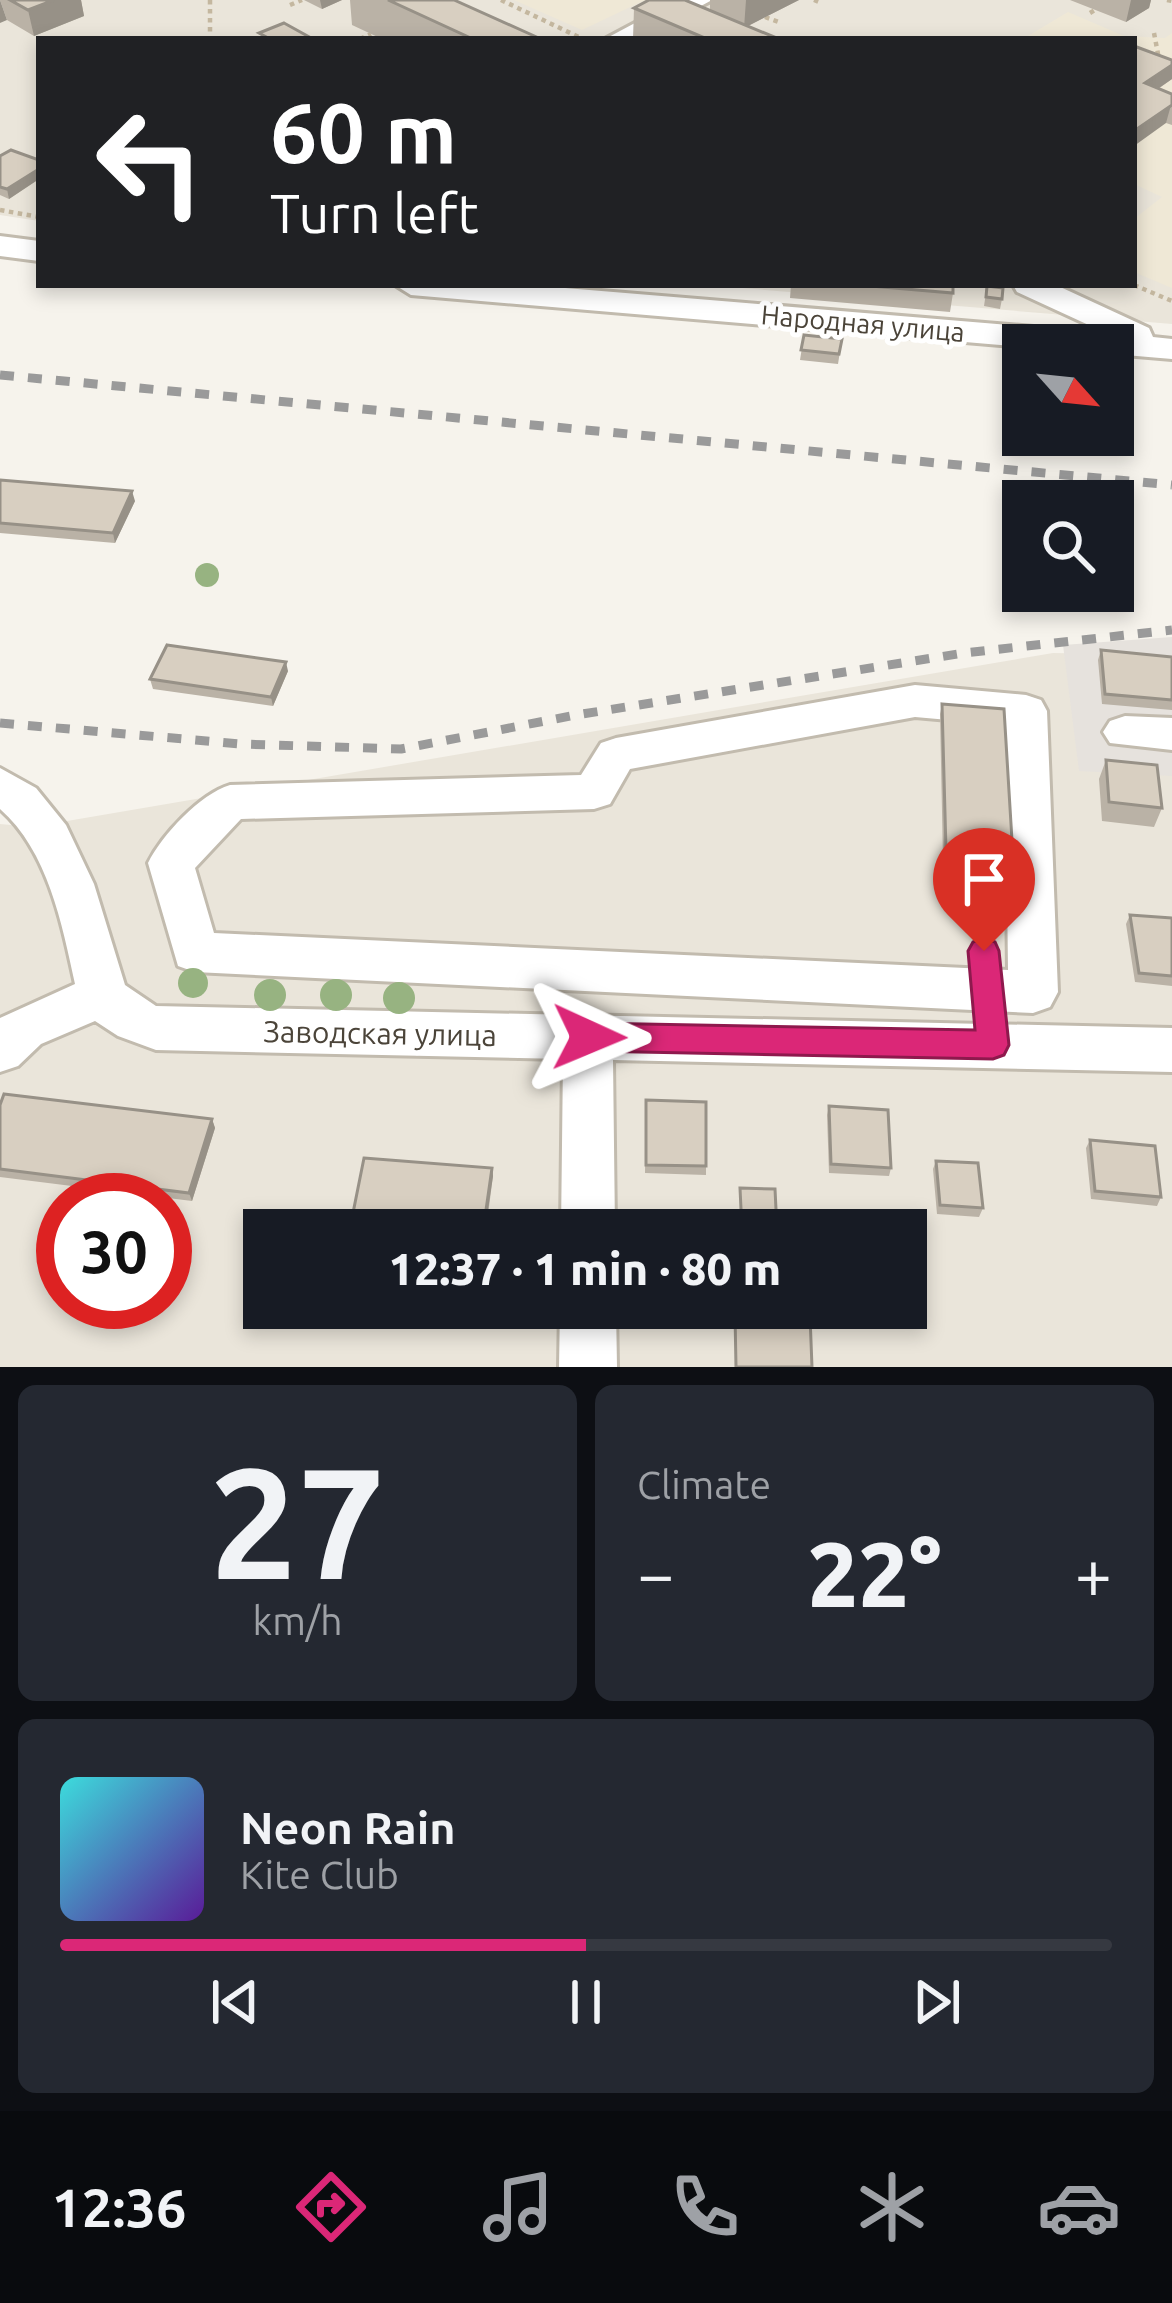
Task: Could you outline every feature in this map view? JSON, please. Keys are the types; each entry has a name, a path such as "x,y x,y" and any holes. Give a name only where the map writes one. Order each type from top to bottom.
{"street":[{"path":"625,36 699,0"},
{"path":"0,246 36,250"},
{"name":"Народная улица","path":"447,288 1171,349"},
{"path":"1047,288 1081,294 1171,349"},
{"path":"915,701 1026,711 1033,992 986,970 194,952 171,862 230,802 594,792 616,755 915,701"},
{"path":"1125,732 1172,734"},
{"path":"0,785 21,798 41,820 63,867 103,995 23,1029 0,1050"},
{"path":"986,970 993,1045"},
{"name":"Заводская улица","path":"103,995 123,1015 156,1028 1172,1051"},
{"path":"588,1209 589,1037"},
{"path":"588,1329 588,1367"}],"path":[{"path":"210,36 211,0"},
{"path":"290,5 302,0"},
{"path":"501,0 578,36"},
{"path":"766,17 779,22"},
{"path":"1148,70 1160,62 1154,32"},
{"path":"366,36 370,34"},
{"path":"0,210 36,216"},
{"path":"1137,286 1172,301"}],"shaded area":[{"path":"0,0 1172,0 1172,324 742,288 1137,288 1137,36 36,36 36,221 0,215"},
{"path":"514,0 645,0 582,30"},
{"path":"1068,12 1124,36 1028,36"},
{"path":"1172,33 1172,288 1137,273 1137,217 1162,197 1137,185 1137,37 1165,38"},
{"path":"1172,637 1172,776 1079,771 1063,645"},
{"path":"1053,653 1172,655 1172,1367 0,1367 0,824 32,827"}],"building":[{"path":"10,0 54,0 28,10"},
{"path":"388,0 454,0 534,36 466,36"},
{"path":"649,0 685,0 772,36 700,36 634,8"},
{"path":"284,23 308,36 264,36 259,33"},
{"path":"1137,47 1172,60 1172,65 1145,83 1172,94 1172,105 1137,129"},
{"path":"11,150 36,159 36,171 7,189 0,187 0,156"},
{"path":"894,288 953,288 953,293"},
{"path":"987,288 1003,288 1002,299 986,297"},
{"path":"804,335 842,339 839,354 801,350"},
{"path":"0,480 132,491 113,533 0,523"},
{"path":"167,645 286,662 271,697 150,679"},
{"path":"1101,650 1172,657 1172,700 1105,694"},
{"path":"942,704 1004,709 1013,857 946,850"},
{"path":"1106,760 1157,765 1162,808 1109,802"},
{"path":"1130,915 1172,918 1172,976 1139,973"},
{"path":"4,1094 212,1119 192,1183 192,1173 36,1174 0,1169"},
{"path":"646,1100 706,1102 706,1166 646,1165"},
{"path":"829,1106 888,1110 891,1168 831,1164"},
{"path":"1090,1140 1155,1146 1161,1197 1095,1191"},
{"path":"364,1158 492,1168 486,1209 354,1209"},
{"path":"936,1161 978,1163 983,1208 940,1205"},
{"path":"740,1188 775,1189 776,1209 741,1209"},
{"path":"735,1329 811,1329 812,1367 736,1367"}],"railway":[{"path":"0,375 1172,485"},
{"path":"0,723 241,744 401,749 576,715 964,653 1172,630"}],"route":[{"path":"589,1037 993,1045 984,951"}]}
